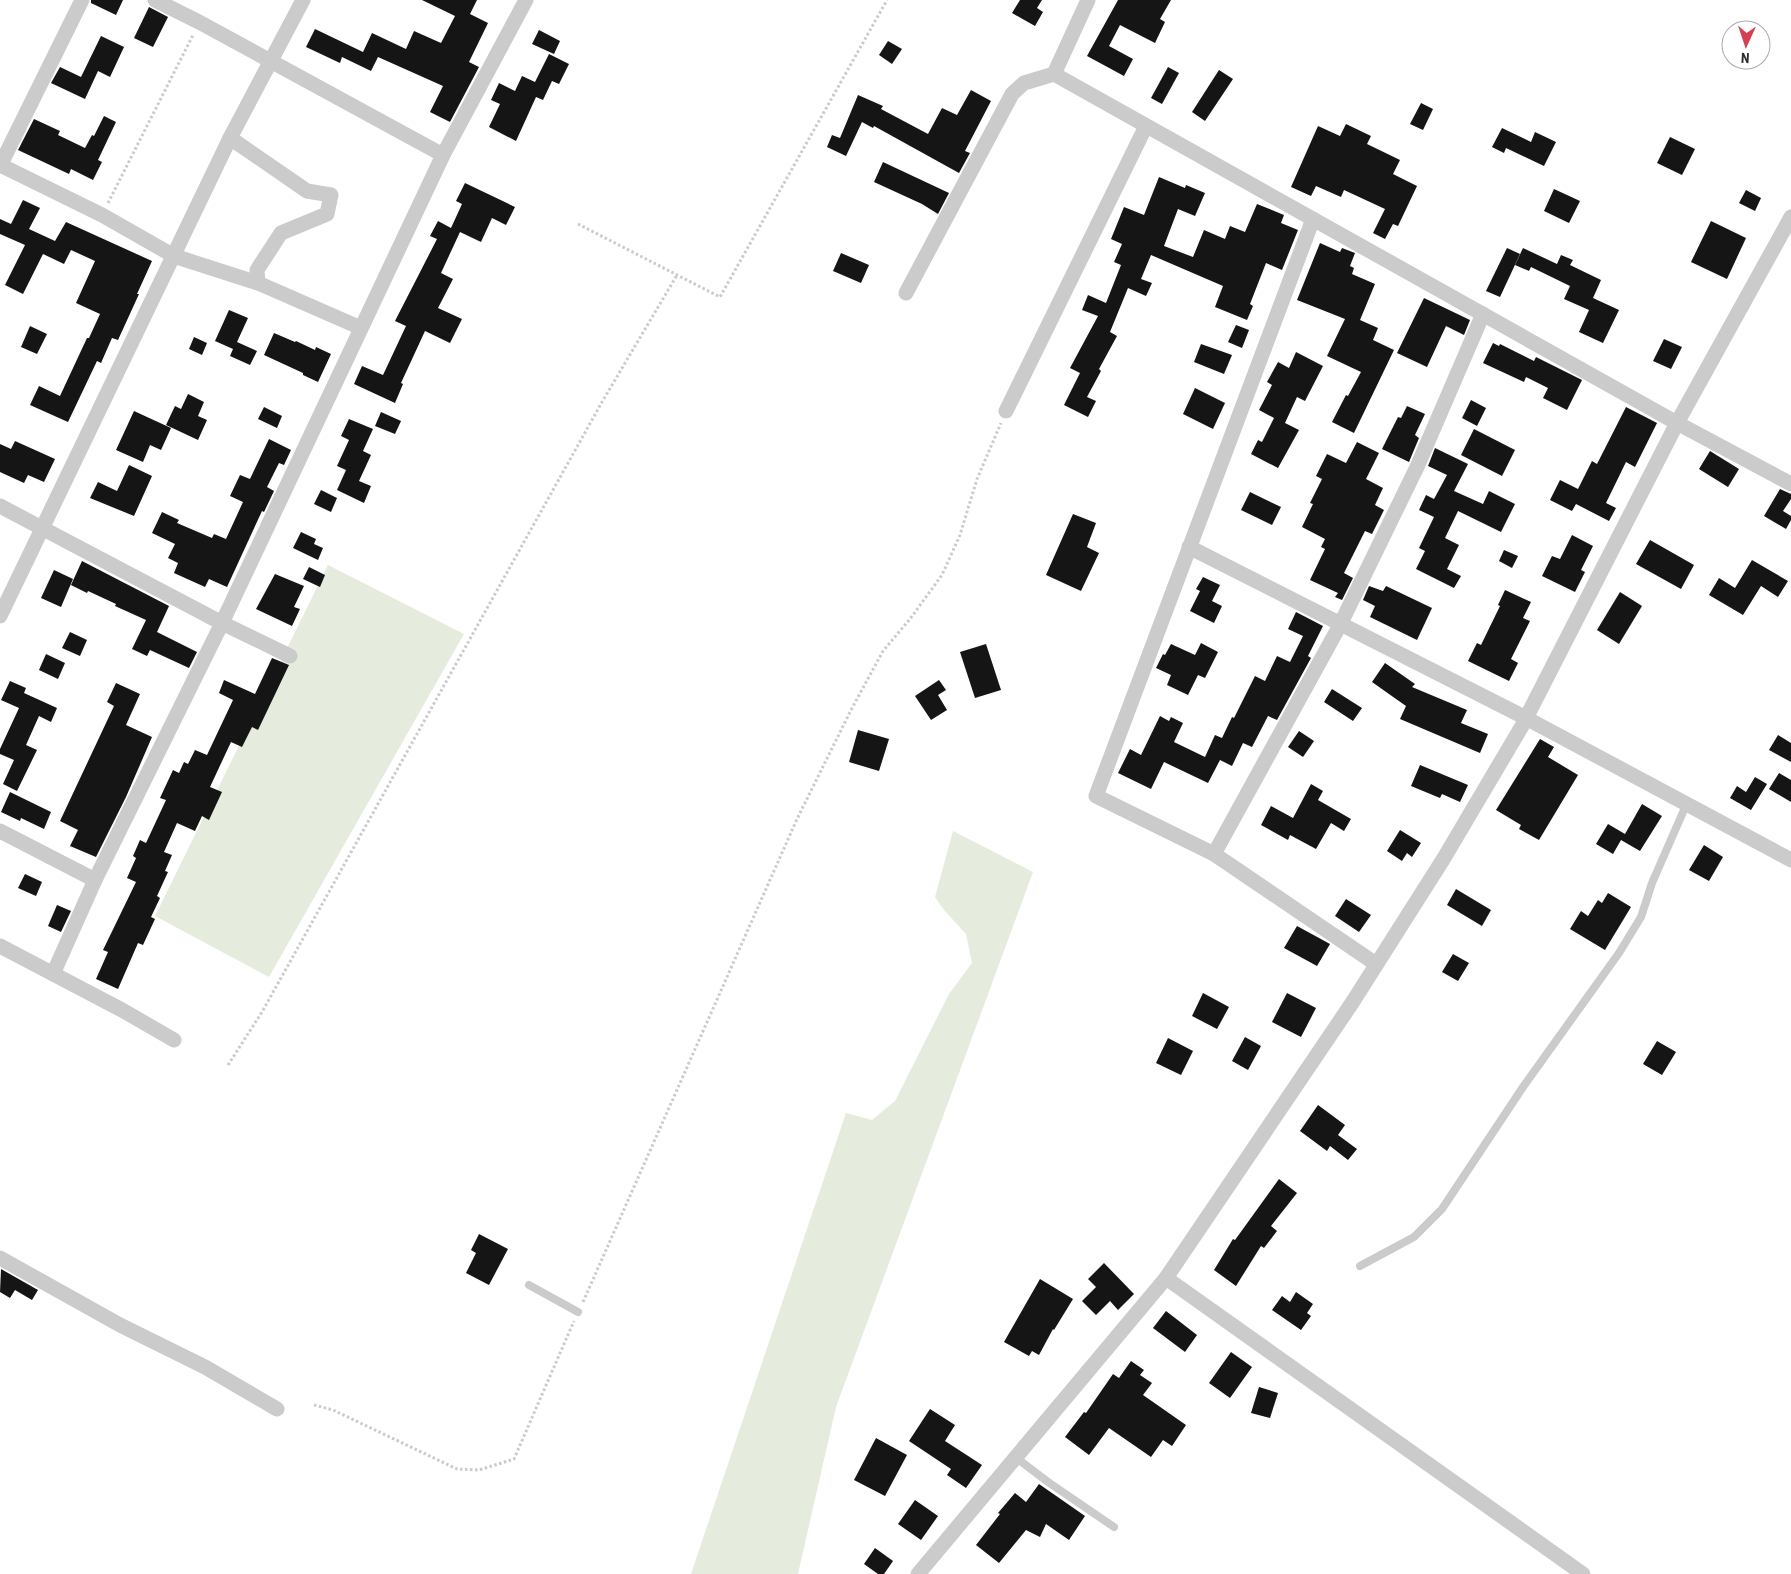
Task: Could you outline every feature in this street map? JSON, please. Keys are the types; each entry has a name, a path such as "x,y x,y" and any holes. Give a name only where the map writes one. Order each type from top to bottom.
{"street":[{"path":"82,0 0,166 102,215 174,256 258,283 362,328"},
{"path":"155,0 272,61 443,155"},
{"path":"0,616 230,138 303,0"},
{"path":"53,974 95,880 222,623 443,155 526,0"},
{"path":"1054,74 1088,0"},
{"path":"906,292 1012,94 1024,83 1054,74 1677,423 1791,484"},
{"path":"1006,411 1146,126"},
{"path":"230,138 307,191 331,196 327,214 281,233 257,270 258,283"},
{"path":"918,1574 1166,1278 1352,1002 1444,858 1526,718 1677,423 1791,217"},
{"path":"1313,219 1096,796 1214,854 1376,964"},
{"path":"1214,854 1340,625 1417,467 1483,314"},
{"path":"0,506 222,623 290,656"},
{"path":"1189,547 1526,718 1791,860"},
{"path":"0,831 95,880"},
{"path":"0,946 122,1010 174,1040"},
{"path":"0,1258 120,1325 205,1367 277,1409"},
{"path":"1166,1278 1567,1570 1583,1574"}],"lane":[{"path":"1360,1266 1414,1237 1442,1209 1523,1087 1619,953 1641,917 1652,883 1686,803"},
{"path":"529,1285 578,1312"},
{"path":"1015,1457 1114,1527"}],"path":[{"path":"578,224 720,297 887,0"},
{"path":"102,215 199,22"},
{"path":"228,1065 262,1012 602,402 677,275"},
{"path":"314,1405 333,1410 457,1469 479,1470 514,1459 797,819 850,710 882,651 910,618 942,574 960,535 977,480 1006,411"}],"shaded area":[{"path":"328,565 464,634 269,977 155,916"},
{"path":"953,831 1033,872 836,1407 798,1574 691,1574 846,1113 872,1120 895,1101 949,994 972,963 966,934 935,897"}],"building":[{"path":"91,0 123,0 116,15 91,3"},
{"path":"422,0 477,0 470,14 488,23 469,62 479,67 450,122 430,112 443,86 378,57 371,71 342,57 340,63 306,47 315,29 363,52 372,33 406,49 414,31 441,43 455,16"},
{"path":"1020,0 1042,0 1037,8 1043,12 1035,26 1012,13"},
{"path":"1118,0 1171,0 1160,19 1165,22 1155,43 1120,25 1109,46 1133,59 1124,76 1087,56"},
{"path":"149,7 168,17 153,47 134,38"},
{"path":"539,30 560,41 554,54 532,44"},
{"path":"101,36 124,47 110,77 98,71 85,99 51,83 60,67 81,77"},
{"path":"888,41 902,49 892,64 879,55"},
{"path":"549,54 569,64 559,84 552,81 543,100 536,97 516,141 489,127 500,104 491,100 499,83 515,91 522,76 535,82"},
{"path":"1168,67 1179,73 1162,104 1151,98"},
{"path":"1219,70 1233,79 1205,121 1192,112"},
{"path":"971,90 991,101 965,151 970,153 959,173 874,126 873,128 862,122 846,156 827,147 832,135 840,138 858,95 883,106 881,109 928,134 942,108 957,115"},
{"path":"1421,103 1433,109 1423,130 1410,124"},
{"path":"104,116 116,122 98,160 102,162 93,180 71,169 69,174 18,150 34,119 60,131 58,135 85,148 92,135 94,136"},
{"path":"1346,124 1371,136 1367,144 1400,160 1393,174 1417,186 1398,226 1393,224 1385,239 1373,233 1385,209 1344,190 1341,197 1316,186 1311,196 1291,187 1318,126 1340,136"},
{"path":"1502,128 1531,142 1535,132 1556,142 1544,166 1506,148 1504,153 1492,147"},
{"path":"1670,137 1695,149 1682,175 1657,163"},
{"path":"883,162 949,193 938,214 922,204 874,182"},
{"path":"1159,177 1185,188 1186,185 1205,193 1195,216 1178,209 1164,246 1193,257 1204,230 1225,239 1230,226 1245,232 1257,204 1284,215 1281,223 1298,230 1282,270 1266,263 1250,304 1253,306 1247,320 1215,307 1223,286 1151,255 1141,279 1152,283 1146,296 1128,288 1110,332 1117,336 1099,369 1101,371 1087,397 1096,401 1088,417 1064,405 1080,373 1070,368 1098,316 1082,310 1088,295 1106,303 1121,265 1114,262 1122,244 1111,239 1124,207 1144,215"},
{"path":"465,183 515,207 506,225 492,218 481,242 460,232 441,273 453,279 438,308 462,319 450,343 425,331 401,383 403,384 395,403 354,384 362,366 383,375 406,326 395,321 437,239 430,236 438,221 451,228 462,204 456,201"},
{"path":"1554,189 1580,201 1569,223 1544,211"},
{"path":"1746,190 1761,198 1755,211 1739,203"},
{"path":"23,200 40,208 29,229 55,241 66,222 152,261 118,340 112,338 101,363 97,361 68,422 30,405 39,386 60,396 100,314 76,303 95,261 71,250 64,264 43,254 23,294 5,285 25,245 0,234 0,219 11,224"},
{"path":"1711,221 1746,238 1727,279 1691,262"},
{"path":"1320,243 1340,252 1342,248 1355,253 1350,266 1354,268 1352,274 1375,284 1360,320 1378,328 1373,340 1394,350 1354,433 1332,422 1361,372 1327,356 1345,319 1297,300"},
{"path":"1507,248 1520,254 1500,297 1486,291"},
{"path":"1523,248 1557,264 1561,255 1573,260 1570,265 1601,280 1593,298 1619,310 1603,343 1579,332 1589,310 1564,299 1570,286 1531,267 1529,271 1515,265"},
{"path":"841,253 869,265 861,283 833,271"},
{"path":"1424,298 1470,320 1464,335 1446,326 1427,367 1397,353"},
{"path":"229,310 248,318 237,342 257,351 250,365 230,356 233,349 215,341"},
{"path":"1236,325 1249,330 1242,348 1228,342"},
{"path":"30,326 47,334 37,354 21,347"},
{"path":"274,333 315,350 316,347 331,354 318,382 264,355"},
{"path":"194,337 207,343 202,355 189,349"},
{"path":"1664,339 1682,347 1671,369 1653,361"},
{"path":"1493,343 1499,346 1500,344 1534,361 1536,357 1582,380 1567,410 1543,398 1548,388 1526,377 1524,382 1483,363"},
{"path":"1201,344 1232,355 1224,374 1194,362"},
{"path":"1296,352 1323,366 1305,401 1297,397 1285,423 1299,430 1278,468 1251,454 1258,440 1262,442 1274,418 1259,410 1272,385 1267,382 1278,362 1289,368"},
{"path":"1195,388 1225,403 1213,429 1183,414"},
{"path":"188,394 204,402 198,416 207,420 198,440 166,425 175,406 181,409"},
{"path":"1471,400 1486,408 1477,426 1462,418"},
{"path":"1407,406 1425,414 1415,435 1419,438 1409,462 1382,449 1398,417 1401,418"},
{"path":"264,407 282,416 277,428 258,419"},
{"path":"1626,407 1657,423 1635,467 1626,462 1606,503 1616,508 1609,521 1576,504 1572,511 1550,500 1560,480 1578,489 1592,461 1597,464"},
{"path":"134,411 171,428 161,450 150,445 143,462 116,450"},
{"path":"381,412 401,421 395,434 375,426"},
{"path":"349,419 373,429 363,451 371,455 359,481 371,486 364,503 337,490 346,470 337,466 349,440 341,436"},
{"path":"1474,429 1515,450 1502,476 1461,455"},
{"path":"269,439 291,450 284,465 279,463 267,487 274,491 264,512 262,511 227,587 209,579 205,587 174,573 178,563 168,558 175,544 152,533 162,512 179,520 177,523 212,538 214,534 226,539 243,502 230,496 240,475 250,479"},
{"path":"15,441 55,459 44,482 28,475 24,483 0,472 0,444 11,449"},
{"path":"1357,442 1379,453 1366,479 1383,488 1375,505 1384,510 1372,534 1365,531 1344,573 1353,578 1342,600 1335,597 1338,593 1310,580 1325,549 1321,547 1325,539 1302,527 1313,504 1310,503 1322,479 1316,476 1327,454 1346,463"},
{"path":"1435,448 1468,464 1454,491 1483,504 1489,491 1515,504 1501,532 1458,511 1445,538 1459,545 1447,569 1461,576 1454,588 1416,569 1425,551 1419,548 1434,517 1419,510 1426,495 1434,499 1447,475 1428,466"},
{"path":"1710,451 1739,469 1728,487 1699,469"},
{"path":"129,465 152,476 134,516 90,498 98,482 117,491"},
{"path":"1780,489 1791,494 1791,499 1783,511 1791,516 1786,529 1764,516"},
{"path":"321,490 337,498 331,512 314,504"},
{"path":"1250,492 1281,507 1272,525 1241,510"},
{"path":"1073,514 1096,523 1087,547 1099,553 1081,591 1046,575"},
{"path":"301,532 316,539 314,544 323,548 318,560 293,548"},
{"path":"1572,535 1593,546 1581,570 1585,572 1575,592 1542,576 1552,556 1560,559"},
{"path":"1650,540 1694,565 1681,589 1636,564"},
{"path":"1504,550 1518,556 1512,568 1499,561"},
{"path":"1752,560 1788,581 1778,597 1761,586 1743,615 1709,595 1719,578 1735,588"},
{"path":"82,561 169,606 157,632 197,652 189,668 150,650 147,656 132,649 146,620 115,606 116,604 71,585"},
{"path":"309,567 325,575 320,587 303,579"},
{"path":"54,570 73,579 61,607 41,598"},
{"path":"275,574 304,586 294,607 300,609 292,626 256,609"},
{"path":"1203,577 1220,585 1212,601 1222,606 1214,623 1190,611 1200,591 1196,589"},
{"path":"1369,586 1383,591 1386,586 1432,608 1417,640 1370,617 1375,606 1363,600"},
{"path":"1505,590 1531,602 1523,618 1530,621 1511,659 1518,663 1509,681 1468,661 1477,643 1481,645 1500,606 1498,605"},
{"path":"1620,592 1642,606 1619,644 1597,630"},
{"path":"1296,612 1323,626 1308,656 1311,658 1277,720 1268,716 1252,747 1243,743 1232,766 1220,760 1208,783 1164,762 1151,789 1118,773 1130,749 1141,755 1160,716 1169,721 1171,717 1183,723 1174,742 1205,757 1215,735 1222,738 1255,676 1265,681 1277,656 1290,662 1303,636 1288,629"},
{"path":"70,632 87,640 80,656 62,648"},
{"path":"1201,643 1218,652 1205,678 1198,675 1188,695 1167,685 1171,675 1156,668 1171,644 1195,655"},
{"path":"986,644 1001,690 975,698 960,652"},
{"path":"46,654 65,663 58,679 39,670"},
{"path":"272,658 289,665 258,730 252,727 242,747 231,742 210,787 222,792 209,820 202,816 195,831 177,823 164,852 172,855 165,871 168,872 157,896 160,898 151,917 155,919 143,945 138,943 118,989 96,979 108,952 103,950 136,882 127,878 136,858 133,856 140,840 146,843 166,800 160,798 173,770 179,773 184,762 188,764 195,750 207,755 233,700 219,693 224,680 255,694"},
{"path":"1385,663 1415,684 1412,687 1467,710 1461,723 1488,734 1480,753 1400,719 1406,706 1372,682"},
{"path":"939,680 946,690 938,695 947,710 931,720 915,696"},
{"path":"10,681 26,688 24,693 57,708 51,722 39,716 26,745 37,750 17,791 3,784 14,760 0,754 0,749 19,708 1,700"},
{"path":"116,683 140,694 126,725 152,737 126,797 96,857 70,846 78,830 60,821 114,706 107,702"},
{"path":"1332,689 1362,708 1353,721 1324,702"},
{"path":"858,730 889,739 879,771 849,762"},
{"path":"1299,731 1314,741 1303,757 1288,747"},
{"path":"1778,735 1791,743 1791,762 1769,750"},
{"path":"1540,739 1554,747 1548,757 1578,775 1539,840 1519,829 1521,825 1496,810"},
{"path":"1420,765 1468,785 1460,802 1442,794 1440,798 1411,786"},
{"path":"1779,773 1791,780 1791,802 1769,789"},
{"path":"1755,777 1767,784 1751,810 1730,798 1737,786 1746,792"},
{"path":"1311,784 1323,791 1318,800 1351,819 1344,831 1331,823 1316,849 1290,835 1288,840 1261,825 1271,806 1293,818"},
{"path":"10,792 51,812 44,829 21,818 20,821 1,812"},
{"path":"1642,804 1662,816 1640,851 1621,840 1613,854 1596,844 1608,824 1625,834"},
{"path":"1400,830 1421,843 1412,857 1407,853 1402,861 1387,851"},
{"path":"1704,845 1723,857 1709,881 1689,870"},
{"path":"25,874 42,882 36,896 18,888"},
{"path":"1456,889 1491,910 1482,926 1447,905"},
{"path":"1608,893 1631,907 1605,950 1570,929 1581,911 1588,916 1598,900 1602,903"},
{"path":"1346,899 1371,915 1359,932 1335,916"},
{"path":"57,905 71,911 61,932 48,926"},
{"path":"1297,926 1330,944 1317,966 1284,948"},
{"path":"1453,954 1469,963 1458,981 1442,972"},
{"path":"1203,993 1229,1007 1217,1029 1192,1016"},
{"path":"1287,993 1316,1008 1301,1037 1272,1022"},
{"path":"1245,1037 1261,1046 1248,1070 1232,1061"},
{"path":"1168,1038 1193,1051 1181,1075 1156,1063"},
{"path":"1657,1041 1676,1052 1662,1075 1643,1064"},
{"path":"1318,1105 1345,1125 1338,1135 1357,1149 1348,1160 1330,1146 1327,1151 1300,1131"},
{"path":"1279,1179 1297,1193 1271,1226 1277,1231 1264,1248 1261,1246 1236,1286 1214,1270 1233,1239 1235,1240"},
{"path":"479,1234 508,1249 489,1285 466,1273 476,1253 471,1250"},
{"path":"1104,1263 1134,1294 1118,1310 1110,1301 1096,1315 1082,1301 1096,1287 1088,1279"},
{"path":"1,1269 38,1290 32,1300 15,1290 10,1298 0,1292"},
{"path":"1040,1279 1073,1299 1053,1329 1039,1355 1032,1351 1029,1356 1004,1342"},
{"path":"1296,1292 1313,1304 1307,1313 1311,1316 1301,1330 1272,1310 1282,1296 1290,1302"},
{"path":"1166,1311 1197,1335 1185,1352 1153,1328"},
{"path":"1231,1352 1252,1367 1230,1398 1209,1383"},
{"path":"1131,1361 1144,1370 1140,1375 1152,1383 1143,1395 1186,1425 1172,1446 1163,1440 1151,1457 1109,1428 1089,1455 1065,1437 1084,1412 1086,1413 1113,1374 1119,1378"},
{"path":"1259,1387 1278,1393 1270,1418 1251,1413"},
{"path":"930,1409 955,1425 945,1441 982,1465 966,1488 947,1475 951,1469 909,1441"},
{"path":"876,1438 907,1455 885,1496 854,1480"},
{"path":"1039,1484 1085,1516 1069,1540 1046,1524 1040,1537 1026,1530 999,1563 976,1545 1000,1514 998,1513 1015,1493 1026,1502"},
{"path":"915,1500 938,1516 921,1540 898,1524"},
{"path":"875,1548 893,1561 884,1574 878,1574 864,1564"}]}
